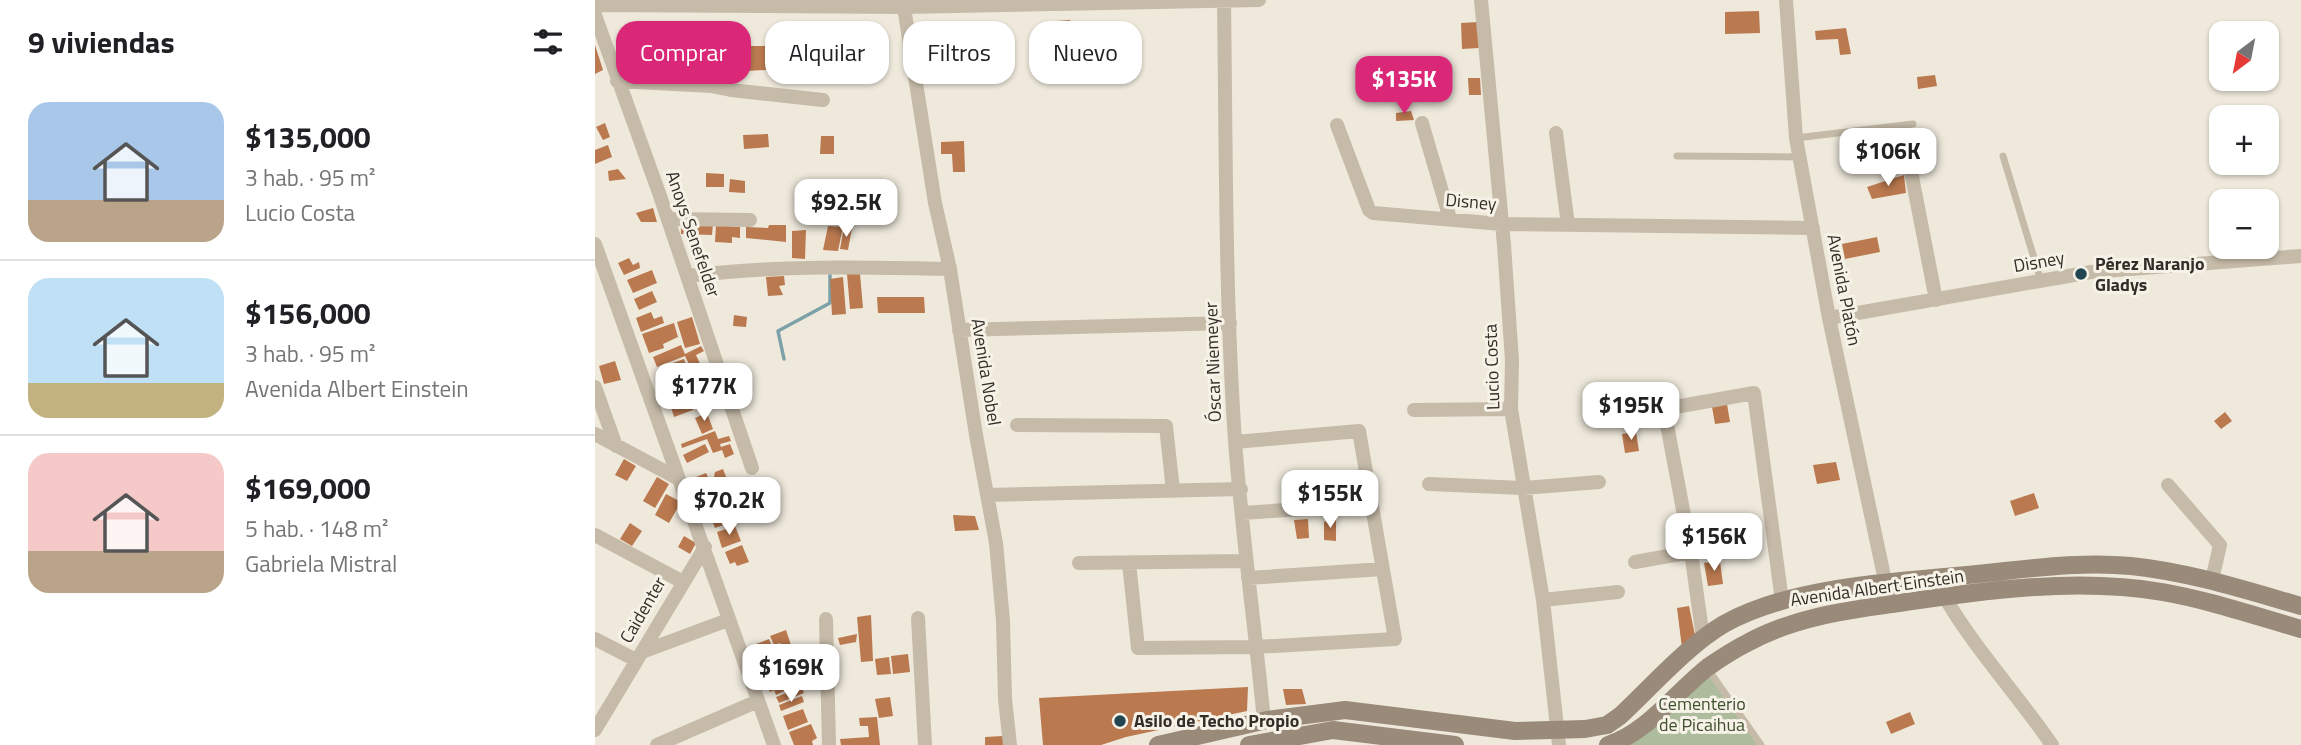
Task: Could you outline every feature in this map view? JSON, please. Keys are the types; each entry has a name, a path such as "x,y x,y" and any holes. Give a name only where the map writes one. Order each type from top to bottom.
{"street":[{"name":"Óscar Niemeyer","path":"1224,0 1235,442 1245,561 1264,720"},
{"path":"595,5 904,7 1259,0"},
{"name":"Lucio Costa","path":"1481,0 1512,360 1511,409 1543,600 1559,738"},
{"name":"Avenida Platón","path":"1786,0 1796,138 1829,318 1890,604"},
{"name":"Avenida Nobel","path":"904,7 935,203 950,269 996,543 1010,745"},
{"name":"Anoys Senefelder","path":"595,15 616,78"},
{"name":"Anoys Senefelder","path":"618,84 688,276 752,468"},
{"path":"673,84 823,100"},
{"path":"1422,123 1451,219"},
{"name":"Disney","path":"1337,125 1369,210 1377,214 1501,224 1813,228"},
{"path":"1556,133 1568,225"},
{"path":"1908,156 1936,300"},
{"path":"668,219 750,220"},
{"path":"595,244 774,745"},
{"name":"Disney","path":"1829,318 2091,272 2301,256"},
{"path":"688,276 729,271 869,267 950,269"},
{"path":"959,330 1230,323"},
{"path":"595,387 616,446"},
{"path":"1703,638 1691,552 1664,409 1753,393 1782,600"},
{"path":"1414,410 1511,409"},
{"path":"1017,425 1165,426 1173,491"},
{"path":"1129,563 1137,648 1255,647 1395,639 1359,431 1235,442"},
{"path":"595,434 679,479"},
{"path":"1429,484 1523,488 1599,482"},
{"path":"2168,485 2220,545 2212,580"},
{"path":"988,495 1241,489"},
{"path":"1243,513 1372,504"},
{"path":"595,535 683,582"},
{"name":"Caidenter","path":"595,730 705,547"},
{"path":"1635,562 1691,552"},
{"path":"1079,563 1245,561"},
{"name":"Avenida Albert Einstein","path":"1158,745 1264,720 1345,710 1559,738 1607,725 1621,716 1703,638 1723,624 1782,600 1886,583 2076,564 2129,566 2212,580 2301,607"},
{"path":"1248,578 1383,569"},
{"name":"Avenida Albert Einstein","path":"1608,745 1627,736 1707,668 1751,640 1822,615 1944,596 2073,586 2141,589 2185,597 2301,629"},
{"path":"1543,600 1619,592"},
{"path":"1944,596 1962,627 2052,745"},
{"path":"918,618 925,745"},
{"path":"826,619 829,745"},
{"path":"595,639 639,656 728,620"},
{"path":"657,745 758,701"},
{"path":"1249,745 1333,730 1387,740 1455,745"}],"lane":[{"path":"1796,138 1913,124"},
{"path":"1677,156 1800,157"},
{"path":"2003,156 2041,281"},
{"path":"1707,668 1761,745"}],"green space":[{"name":"Cementerio de Picaihua","path":"1707,668 1760,745 1608,745"}],"building":[{"path":"1759,11 1760,33 1725,34 1725,12"},
{"path":"1478,22 1479,48 1462,49 1461,23"},
{"path":"1846,28 1851,54 1840,55 1838,39 1816,40 1815,31"},
{"path":"595,45 603,70 595,74"},
{"path":"751,46 765,46 765,70 751,71"},
{"path":"1935,75 1937,86 1918,89 1917,77"},
{"path":"1468,78 1480,78 1481,95 1469,95"},
{"path":"1411,111 1414,120 1396,121 1396,113"},
{"path":"605,123 610,137 603,140 596,127"},
{"path":"768,134 769,147 744,149 743,135"},
{"path":"821,136 834,136 834,154 820,154"},
{"path":"964,141 965,172 953,172 952,154 941,154 941,142"},
{"path":"608,145 612,157 595,164 595,150"},
{"path":"618,169 626,179 609,181 608,171"},
{"path":"706,173 724,174 724,187 706,187"},
{"path":"1904,175 1906,193 1872,199 1867,187"},
{"path":"730,179 745,181 745,193 729,192"},
{"path":"853,196 875,197 874,224 858,224 860,207 852,207"},
{"path":"653,208 657,222 641,222 636,213"},
{"path":"681,223 713,224 712,235 681,234"},
{"path":"716,225 740,227 740,238 732,237 732,243 715,242"},
{"path":"769,225 786,225 786,242 746,238 746,227 768,228"},
{"path":"828,226 843,227 838,251 823,250"},
{"path":"844,227 852,228 848,250 840,249"},
{"path":"806,230 805,259 792,258 792,231"},
{"path":"1877,237 1880,252 1845,259 1842,244"},
{"path":"629,258 633,265 639,262 640,268 624,275 618,263"},
{"path":"652,270 657,283 633,293 627,280"},
{"path":"847,274 860,274 863,308 850,309"},
{"path":"784,276 785,285 779,286 783,295 768,296 766,277"},
{"path":"843,277 846,314 832,315 830,279"},
{"path":"652,291 657,302 639,310 634,299"},
{"path":"877,297 924,297 925,313 878,313"},
{"path":"651,312 654,319 662,316 664,323 641,332 636,318"},
{"path":"734,315 747,317 746,327 733,326"},
{"path":"692,317 700,344 685,348 677,322"},
{"path":"674,323 678,337 663,344 664,348 649,353 642,334"},
{"path":"681,345 685,354 701,346 704,351 696,355 701,366 692,370 685,356 657,367 653,357"},
{"path":"684,359 689,373 663,382 658,368"},
{"path":"615,361 621,380 604,384 599,366"},
{"path":"694,379 700,394 689,398 693,410 674,417 671,407 667,408 661,390"},
{"path":"711,382 716,396 705,399 700,386"},
{"path":"1727,404 1730,422 1715,424 1712,407"},
{"path":"2225,412 2232,421 2221,429 2214,421"},
{"path":"707,413 713,429 702,434 695,418"},
{"path":"715,431 718,439 729,436 731,441 720,444 721,447 730,444 734,454 725,458 722,450 713,453 707,439 682,448 681,444"},
{"path":"1636,432 1639,451 1625,453 1622,434"},
{"path":"705,444 709,452 687,463 683,455"},
{"path":"624,459 636,466 627,481 615,475"},
{"path":"1836,462 1840,480 1817,484 1813,465"},
{"path":"723,469 728,482 702,492 696,477 706,473 709,479 714,477 715,472"},
{"path":"657,477 669,484 655,508 643,501"},
{"path":"2034,493 2039,508 2015,516 2010,501"},
{"path":"666,494 681,502 669,523 655,515"},
{"path":"739,501 745,517 715,528 710,515 719,512 722,519 730,516 726,506"},
{"path":"953,515 975,516 979,530 955,531"},
{"path":"1336,518 1336,541 1324,540 1324,522"},
{"path":"1308,519 1309,538 1297,539 1294,520"},
{"path":"630,523 642,531 632,546 620,539"},
{"path":"735,526 741,541 722,548 717,532"},
{"path":"684,536 696,543 690,554 678,547"},
{"path":"742,545 749,562 737,566 735,562 730,564 725,552"},
{"path":"1720,561 1723,584 1708,586 1704,563"},
{"path":"1689,606 1696,640 1682,648 1677,608"},
{"path":"871,615 873,661 861,662 857,617"},
{"path":"786,630 792,648 784,651 780,643 774,645 770,636"},
{"path":"857,634 856,642 840,645 838,638"},
{"path":"769,639 775,653 762,658 756,644"},
{"path":"908,654 910,672 893,674 891,656"},
{"path":"889,657 891,674 877,675 875,659"},
{"path":"792,668 800,683 776,695 774,690 770,692 765,682 780,674"},
{"path":"802,687 804,693 779,703 776,697"},
{"name":"Asilo de Techo Propio","path":"1248,687 1247,711 1126,737 1101,745 1043,745 1039,698"},
{"path":"1283,689 1302,689 1306,704 1286,705"},
{"path":"802,696 804,702 781,711 779,705"},
{"path":"890,697 893,716 879,718 875,699"},
{"path":"803,709 808,722 788,730 783,716"},
{"path":"1910,712 1915,724 1891,734 1886,722"},
{"path":"877,717 880,745 841,745 840,739 869,737 868,726 860,726 859,718"},
{"path":"811,724 817,738 812,741 813,745 794,745 789,732"},
{"path":"1003,736 1003,745 985,745 985,737"}],"waterway":[{"path":"784,359 778,331 830,303 830,275"}],"place":[{"name":"Pérez Naranjo Gladys","path":"2081,274"},
{"name":"Asilo de Techo Propio","path":"1120,721"}]}
